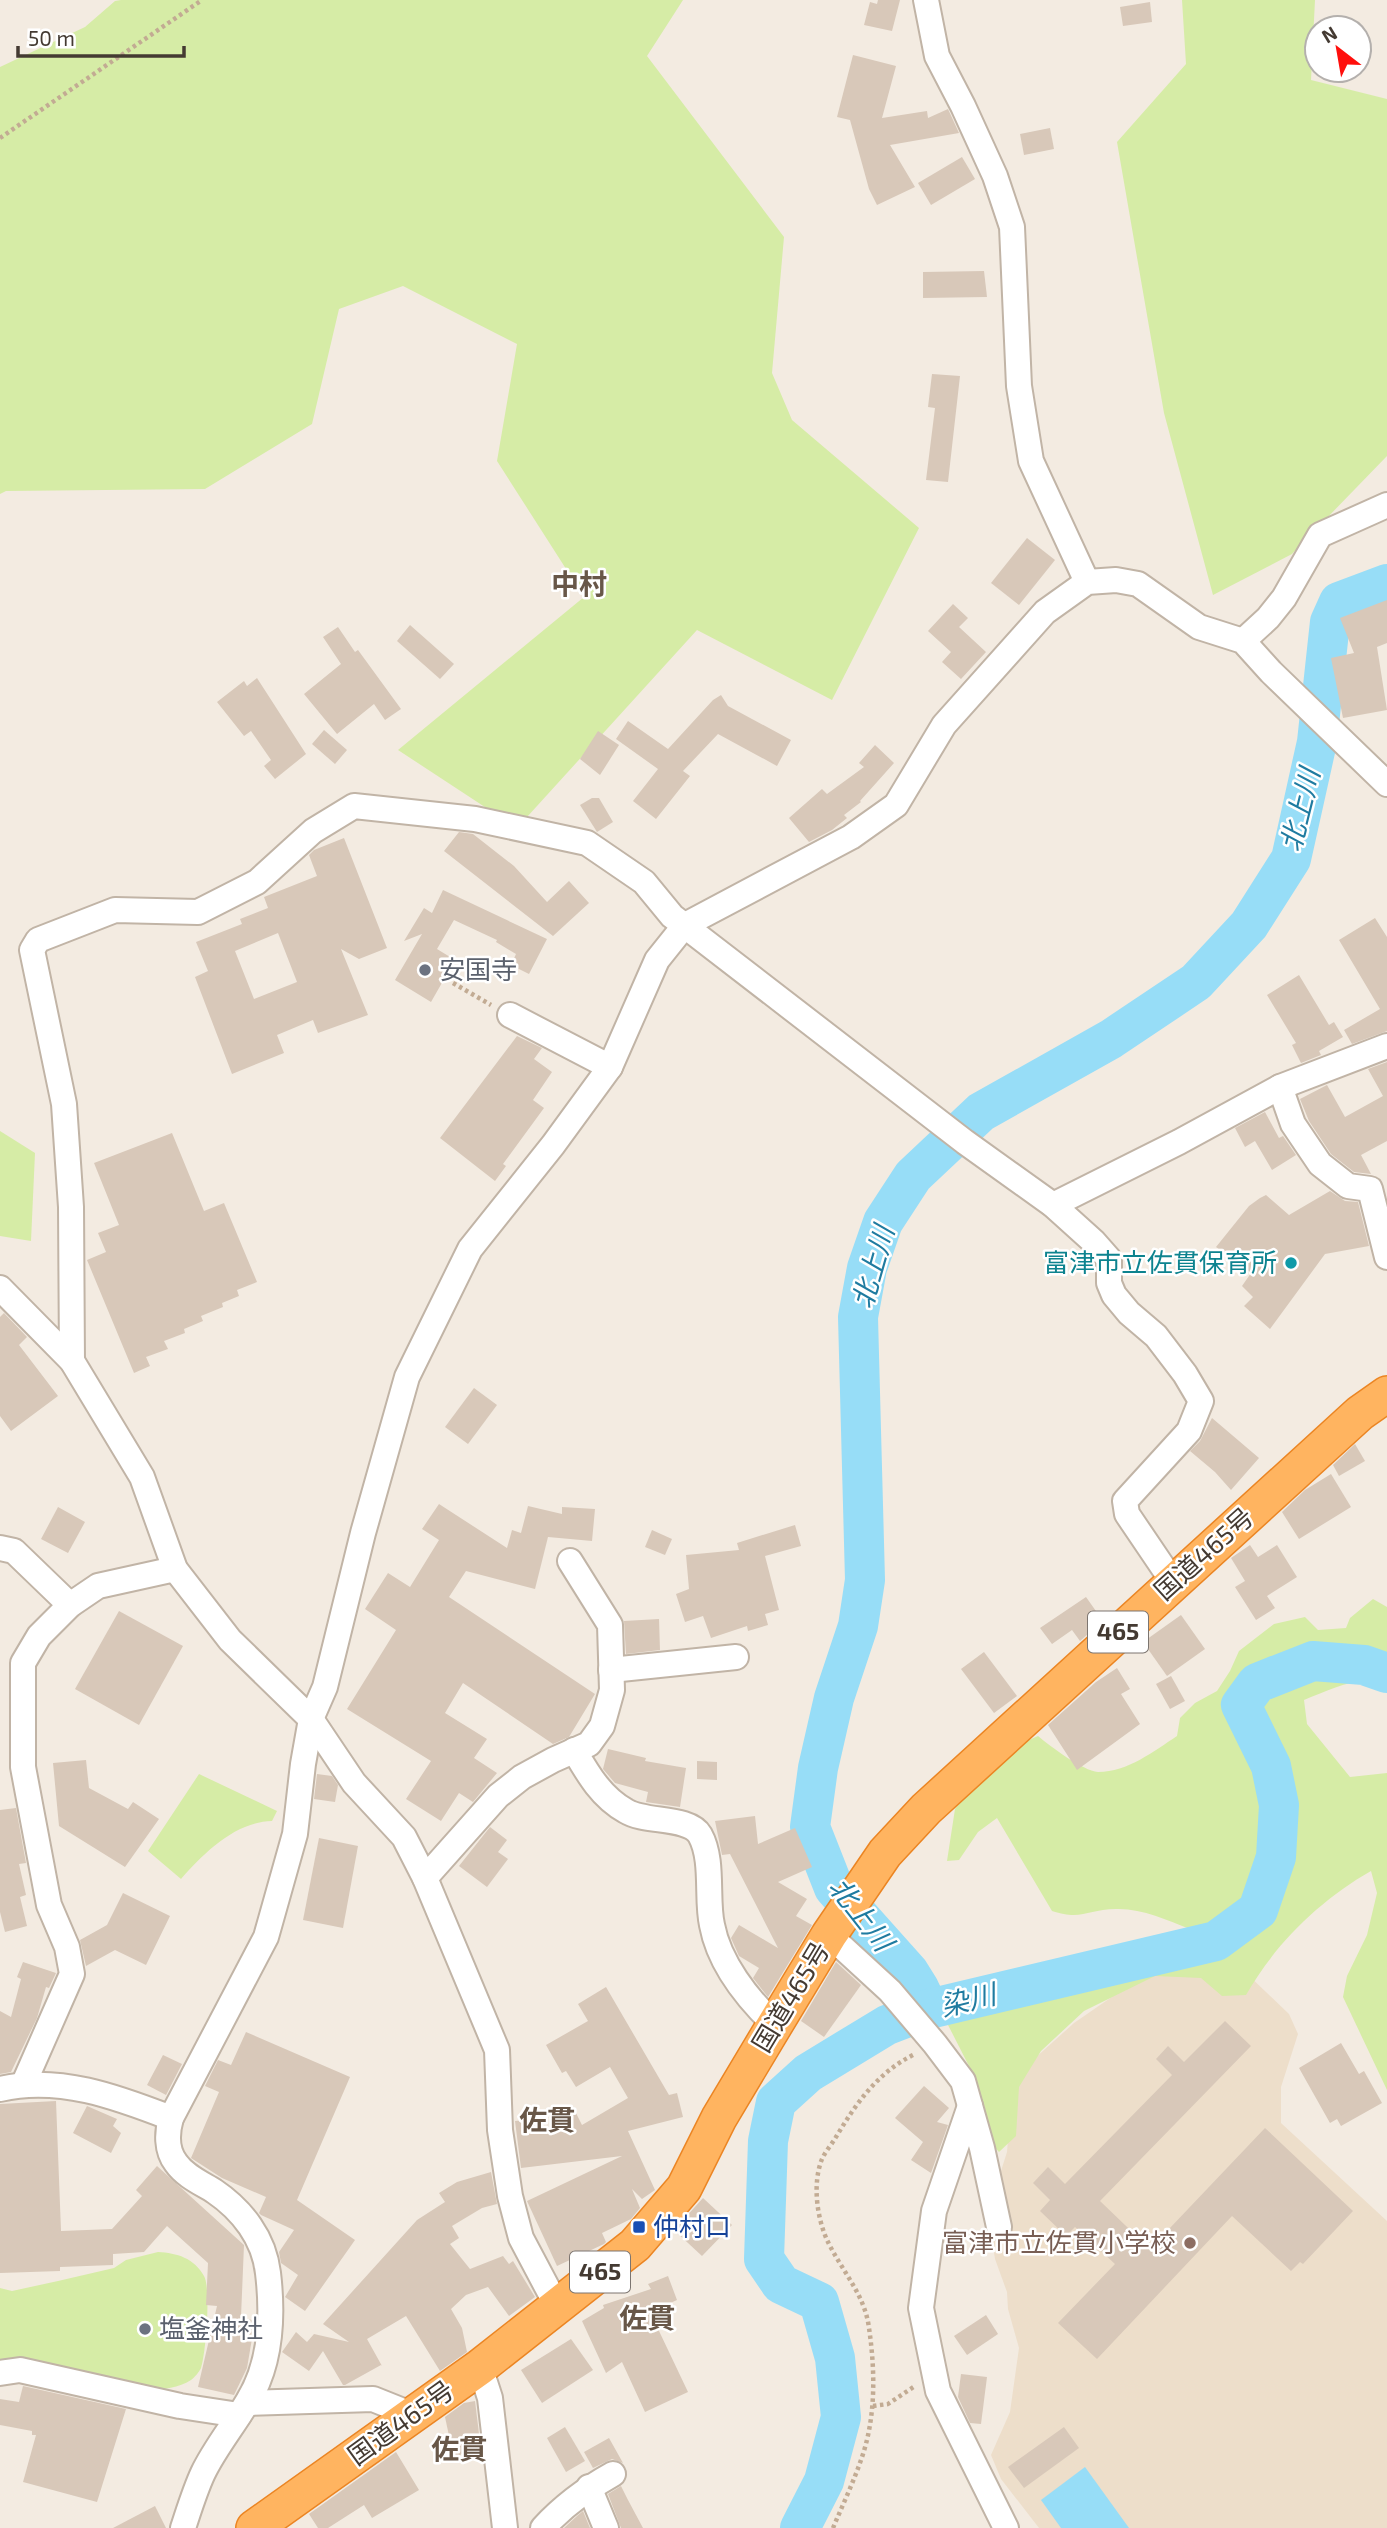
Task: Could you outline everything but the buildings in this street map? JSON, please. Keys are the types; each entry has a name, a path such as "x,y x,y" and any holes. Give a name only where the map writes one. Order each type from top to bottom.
{"highway":[{"name":"国道465号","path":"254,2528 480,2367 635,2245 684,2188 719,2118 774,2024 834,1927 885,1853 926,1809 1173,1582 1360,1413 1387,1394"}],"street":[{"path":"926,0 937,56 964,106 995,176 1012,227 1019,386 1031,461 1087,582"},
{"path":"1243,641 1268,618 1284,598 1320,535 1387,505"},
{"path":"183,2528 203,2473 243,2409 266,2359 269,2329 268,2272 262,2248 250,2225 217,2193 174,2162 167,2132 171,2118 266,1937 295,1834 311,1719 325,1688 363,1533 407,1377 470,1249 553,1145 610,1067 657,960 685,925 851,837 895,805 944,725 1045,612 1087,582 1116,580 1138,584 1199,627 1243,641 1270,672 1387,784"},
{"path":"72,1361 71,1207 64,1104 32,950 37,940 116,910 198,912 257,882 313,831 354,806 475,818 587,843 644,881 672,916 965,1142 1053,1205 1094,1242 1109,1259 1109,1283 1114,1295 1129,1313 1156,1336 1185,1374 1201,1401 1189,1431 1125,1501 1127,1514 1173,1582"},
{"path":"510,1015 610,1067"},
{"path":"1053,1205 1179,1142 1280,1087 1387,1046"},
{"path":"1280,1087 1293,1124 1320,1164 1348,1186 1370,1189 1387,1257"},
{"path":"0,1288 72,1361 142,1477 175,1569 230,1640 311,1719 354,1783 404,1837 425,1878 497,2050 500,2130 510,2196 520,2238 556,2306"},
{"path":"0,1548 14,1551 70,1605"},
{"path":"425,1878 498,1796 522,1777 589,1744 602,1727 612,1690 610,1626 570,1561"},
{"path":"24,2083 72,1974 67,1947 49,1905 23,1767 23,1663 39,1636 70,1605 99,1586 175,1569"},
{"path":"611,1670 736,1657"},
{"path":"574,1751 590,1778 608,1799 628,1813 691,1825 699,1834 705,1848 711,1924 717,1942 741,1986 774,2024"},
{"path":"834,1927 935,2044 963,2081 999,2227"},
{"path":"0,2089 24,2083 95,2092 171,2118"},
{"path":"970,2106 934,2211 921,2308 938,2391 1006,2528"},
{"path":"480,2367 490,2398 505,2528"},
{"path":"0,2373 20,2370 180,2406 243,2409 319,2399 373,2399 413,2415"},
{"path":"543,2528 561,2508 589,2487 613,2474"},
{"path":"589,2487 606,2528"}],"path":[{"path":"0,138 202,0"},
{"path":"453,983 510,1015"},
{"path":"833,2528 863,2452 873,2406 873,2369 869,2325 864,2306 859,2292 828,2241 818,2208 817,2187 822,2160 854,2106 879,2077 910,2056 935,2044"},
{"path":"873,2406 888,2404 934,2374"}],"shaded area":[{"name":"富津市立佐貫小学校","path":"1244,1971 1289,2014 1298,2034 1281,2087 1281,2123 1387,2221 1387,2528 1039,2528 1001,2479 991,2455 1010,2412 1019,2348 1008,2309 1007,2292 995,2259 990,2227 1000,2194 1001,2171 1007,2152 1013,2078 1074,2023 1148,1972"}],"green space":[{"path":"683,0 647,56 784,237 772,373 792,420 919,528 832,700 697,630 517,828 398,750 584,597 497,461 517,344 403,286 339,309 312,424 205,489 6,491 0,494 0,67 85,27 115,1"},
{"path":"1182,0 1315,0 1314,14 1303,14 1303,84 1327,84 1387,99 1387,456 1292,554 1213,595 1164,413 1117,142 1186,64"},
{"path":"0,1131 35,1153 31,1241 0,1236"},
{"path":"1373,1599 1387,1607 1387,1684 1376,1681 1355,1682 1304,1700 1307,1724 1350,1777 1387,1773 1387,2090 1343,1997 1347,1976 1367,1935 1377,1893 1371,1871 1334,1895 1300,1925 1271,1958 1246,1995 1222,1996 1201,1978 1155,1976 1084,2011 1041,2051 1019,2087 1016,2136 999,2152 990,2142 985,2109 971,2070 947,2023 954,2002 1087,1953 1190,1929 1135,1910 1106,1909 1078,1915 1052,1911 997,1818 978,1832 959,1860 947,1861 955,1809 976,1780 1013,1747 1038,1736 1092,1771 1109,1771 1140,1760 1177,1736 1180,1718 1195,1703 1217,1691 1239,1651 1274,1624 1305,1617 1318,1630 1346,1628 1350,1618"},
{"path":"199,1774 277,1811 272,1821 245,1827 221,1841 181,1879 148,1851"},
{"path":"158,2252 178,2255 190,2261 200,2270 206,2283 207,2321 203,2360 191,2380 149,2391 0,2362 0,2288 12,2291 58,2281 114,2268 126,2260"}],"water":[{"path":"1085,2467 1129,2528 1061,2528 1041,2500"}],"waterway":[{"name":"北上川","path":"929,2009 909,1972 834,1888 810,1827 818,1768 834,1698 858,1626 865,1580 858,1317 867,1268 883,1222 913,1176 981,1112 1111,1039 1196,982 1249,925 1291,859 1317,742 1330,622 1339,602 1387,584"},
{"name":"染川","path":"800,2528 824,2481 841,2417 835,2358 819,2302 781,2284 764,2259 768,2141 776,2102 808,2073 887,2025 929,2009 1216,1941 1258,1910 1276,1857 1279,1805 1271,1766 1241,1705 1257,1683 1313,1661 1364,1665 1387,1673"}],"place":[{"name":"安国寺","path":"425,970"},
{"name":"富津市立佐貫保育所","path":"1291,1263"},
{"name":"仲村口","path":"639,2227"},
{"name":"富津市立佐貫小学校","path":"1190,2243"},
{"name":"塩釜神社","path":"145,2329"}],"district":[{"name":"中村","path":"579,584"},
{"name":"佐貫","path":"547,2120"},
{"name":"佐貫","path":"647,2318"},
{"name":"佐貫","path":"459,2449"}]}
